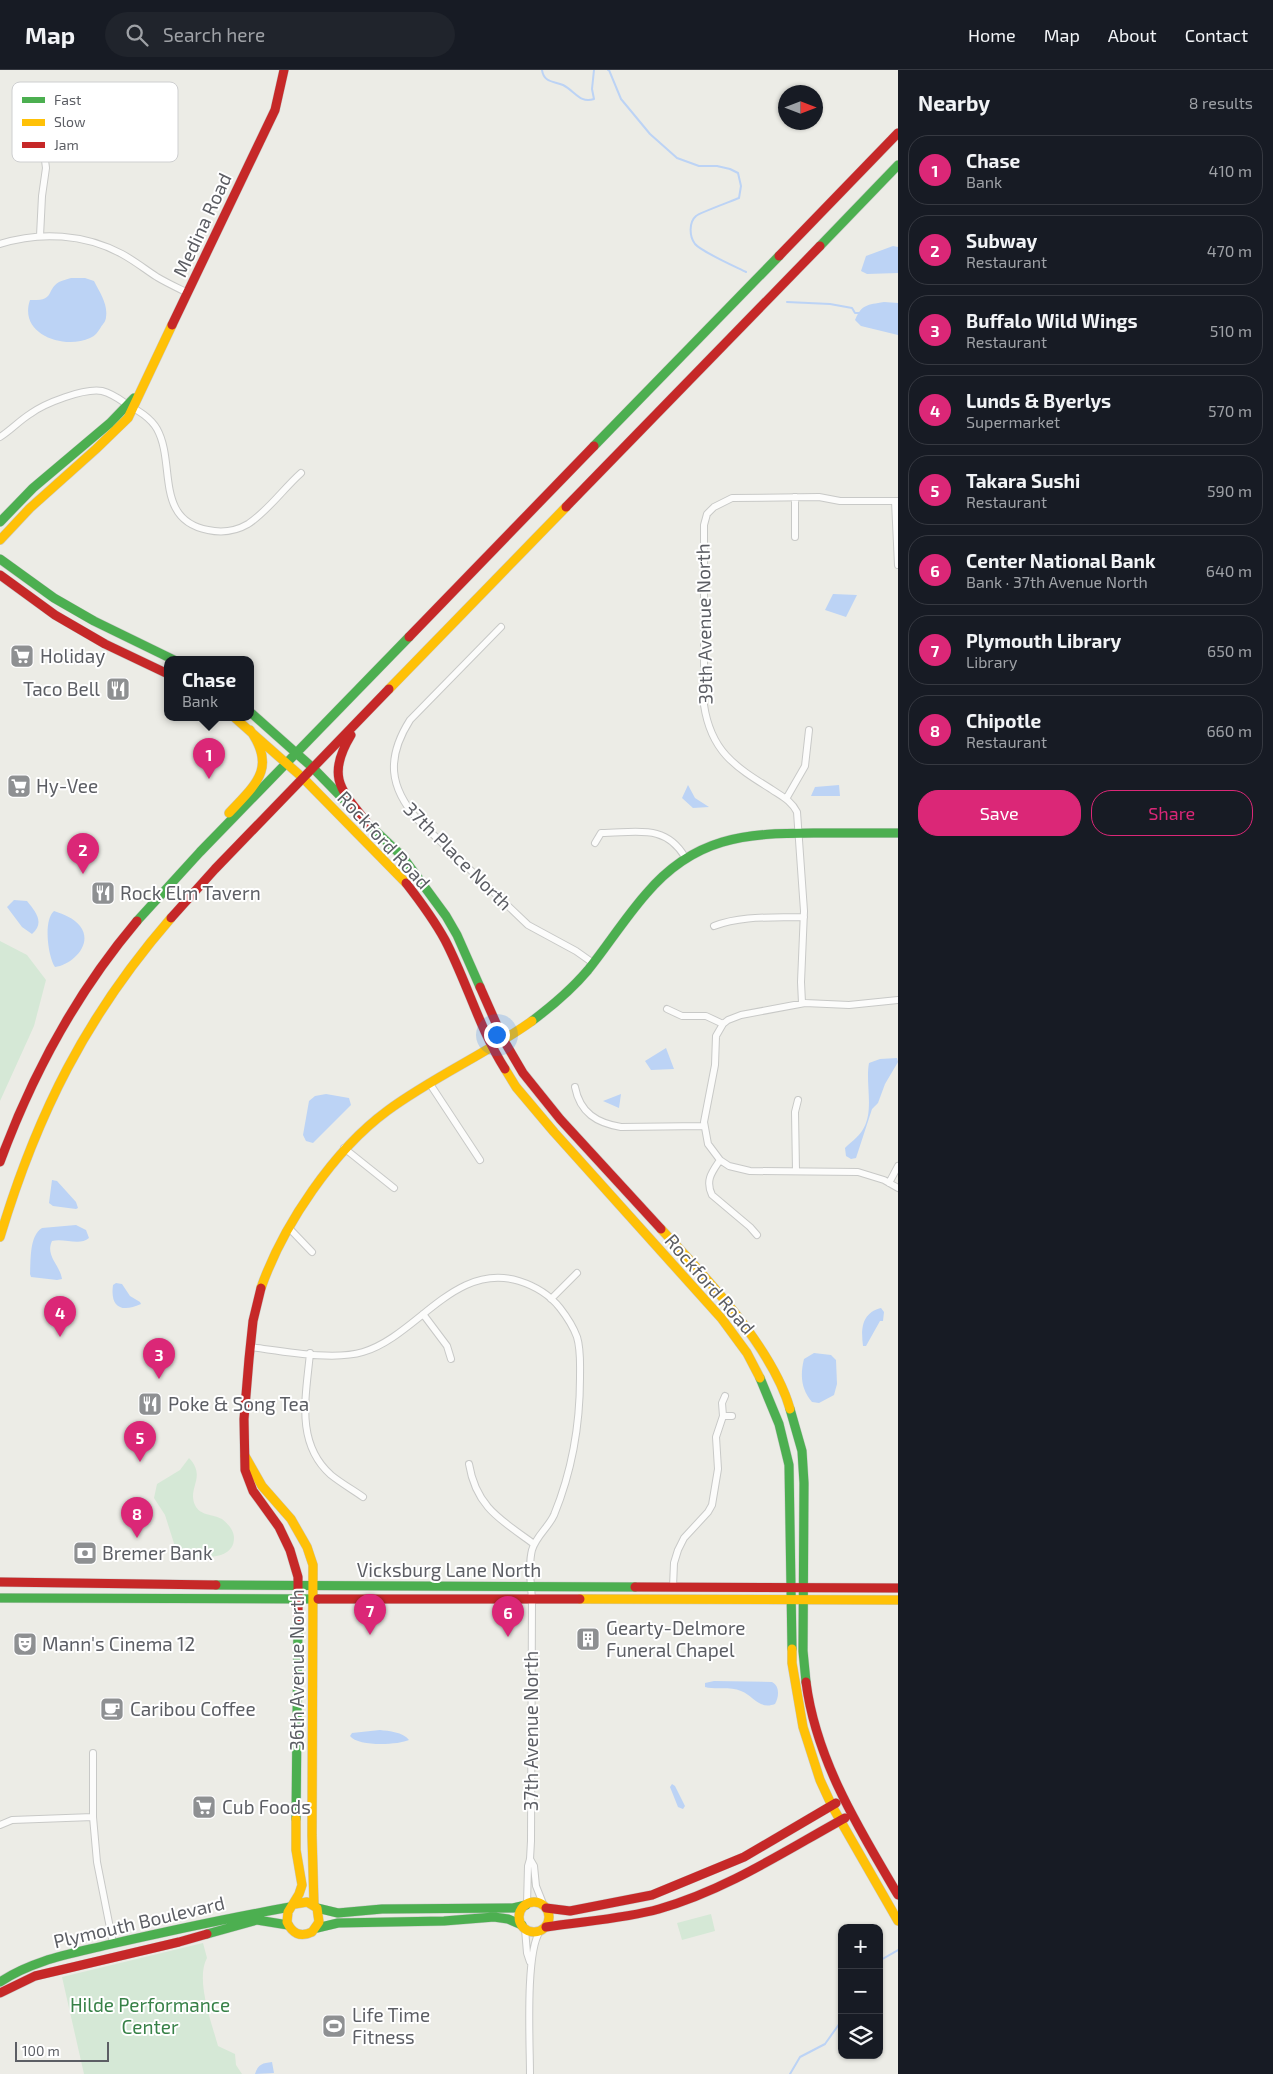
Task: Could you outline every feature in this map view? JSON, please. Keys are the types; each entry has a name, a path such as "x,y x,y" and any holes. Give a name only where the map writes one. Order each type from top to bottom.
{"main road":[{"name":"Medina Road","path":"0,522 33,488 131,406 141,391 275,110 284,70"},
{"path":"0,1162 21,1110 42,1066 85,993 133,926 200,852 898,133"},
{"path":"0,1237 26,1156 68,1064 114,989 167,921 303,778 898,165"},
{"name":"Medina Road","path":"0,540 20,517 112,436 128,418 131,406"},
{"path":"0,559 54,598 166,656"},
{"path":"0,575 55,615 105,644 164,672"},
{"path":"369,825 338,782 336,768 342,750 381,698"},
{"name":"Rockford Road","path":"254,716 313,768 402,856 446,916 457,935 503,1039 523,1073 560,1120 676,1245 744,1324 775,1374 787,1397 802,1451 804,1483 805,1674 811,1709 823,1749 843,1799 898,1895"},
{"name":"Rockford Road","path":"239,721 303,778 384,857 420,900 444,940 491,1047 516,1087 722,1320 756,1366 775,1409 789,1465 792,1662 799,1707 811,1754 832,1806 898,1921"},
{"path":"200,852 219,825 262,772 264,760 262,747 250,730"},
{"name":"36th Avenue North","path":"292,1905 301,1889 302,1878 296,1845 298,1586 287,1542 250,1484 244,1466 243,1435 250,1347 256,1306 276,1250 323,1175 344,1148 381,1114 491,1047 545,1012 562,998 593,963 664,873 686,857 729,838 766,833 898,833"},
{"name":"36th Avenue North","path":"245,1455 262,1486 291,1519 303,1539 313,1565 312,1835 315,1907"},
{"name":"Vicksburg Lane North","path":"0,1582 298,1586 898,1588"},
{"name":"Vicksburg Lane North","path":"0,1598 898,1600"},
{"path":"315,1907 320,1920 317,1928 312,1933 304,1935 295,1933 288,1925 286,1916 292,1905 302,1901 338,1914 382,1909 513,1908 537,1902 545,1907 570,1911 652,1895 744,1857 843,1799"},
{"path":"317,1928 338,1923 444,1921 494,1917 508,1919 532,1932 639,1913 685,1900 766,1863 852,1815"},
{"name":"Plymouth Boulevard","path":"0,1982 17,1970 34,1964 113,1943 292,1905"},
{"path":"524,1927 520,1915 526,1905"},
{"path":"543,1929 549,1920 545,1907"},
{"name":"Plymouth Boulevard","path":"0,1993 35,1976 179,1942 243,1923 257,1920 288,1925"}],"street":[{"path":"40,236 45,162"},
{"path":"0,244 12,240 40,236 68,236 105,246 122,254 159,278 188,292"},
{"path":"0,437 41,407 81,393 100,391 110,394 153,422 163,441 170,497 176,508 192,524 203,529 227,531 249,524 301,473"},
{"name":"39th Avenue North","path":"795,498 732,498 714,507 706,518 703,532 704,705 706,720 714,741 732,763 786,799 797,812 804,917 802,1003"},
{"path":"795,537 795,498 819,498 840,502 897,502 898,565"},
{"name":"37th Place North","path":"502,627 410,720 403,732 394,758 397,786 406,805 418,820 528,926 576,951 593,963"},
{"path":"786,799 805,766 809,730"},
{"path":"595,843 600,834 656,833 672,839 686,857"},
{"path":"714,926 751,918 804,917"},
{"path":"898,1000 849,1005 802,1003 741,1015 728,1020 723,1024 716,1036 715,1065 704,1126 708,1144 720,1160 739,1170 858,1172 872,1175 898,1188"},
{"path":"667,1009 682,1016 706,1016 723,1024"},
{"path":"430,1084 480,1160"},
{"path":"575,1087 577,1099 583,1108 595,1118 610,1125 621,1127 704,1126"},
{"path":"796,1171 796,1112 798,1100"},
{"path":"344,1148 394,1188"},
{"path":"720,1160 710,1176 709,1188 712,1195 756,1235"},
{"path":"889,1183 898,1166"},
{"path":"289,1228 312,1252"},
{"path":"551,1299 577,1273"},
{"name":"37th Avenue North","path":"250,1347 347,1355 363,1352 391,1339 462,1287 488,1279 516,1280 541,1290 551,1299 572,1325 580,1347 579,1417 561,1496 550,1522 534,1544 530,1562 532,1599 530,1859 526,1905"},
{"path":"423,1314 447,1346 452,1358"},
{"path":"310,1353 305,1423 313,1451 331,1474 363,1497"},
{"path":"673,1587 674,1563 678,1550 684,1538 712,1505 718,1469 716,1437 723,1416 722,1403 725,1396"},
{"path":"723,1416 732,1416"},
{"path":"469,1464 475,1489 482,1500 500,1519 534,1544"},
{"path":"93,1753 93,1817 100,1882 113,1943"},
{"path":"0,1825 12,1820 93,1817"},
{"name":"37th Avenue North","path":"530,1859 534,1866 536,1886 545,1907"},
{"path":"524,1927 527,1954 530,1962"},
{"path":"530,2074 530,1962 533,1943 543,1929"}],"green space":[{"path":"0,941 27,955 46,980 34,1026 0,1101"},
{"path":"189,1458 194,1465 197,1477 193,1499 197,1509 222,1519 233,1532 232,1546 228,1552 221,1555 212,1557 178,1556 165,1515 154,1498 157,1484 180,1470"},
{"path":"711,1914 715,1931 682,1940 677,1923"},
{"name":"Hilde Performance Center","path":"203,1943 207,1958 204,1967 204,1989 218,2046 235,2054 236,2065 242,2074 84,2074 62,1977"}],"water":[{"path":"893,246 898,247 898,273 867,274 861,271 866,256"},
{"path":"71,278 85,278 94,281 106,308 105,321 93,336 80,341 68,342 46,337 37,331 31,322 28,312 30,300 44,299 55,285"},
{"path":"884,302 898,303 898,335 861,326 855,320 860,311 866,306"},
{"path":"833,594 857,595 846,617 825,610"},
{"path":"688,785 695,798 709,807 693,808 682,798"},
{"path":"839,785 840,796 811,796 815,787"},
{"path":"14,900 27,901 36,913 39,922 32,934 22,927 7,907"},
{"path":"54,911 78,923 84,933 83,946 79,953 68,962 55,967 50,955 48,939 49,922"},
{"path":"666,1048 674,1069 651,1070 645,1061"},
{"path":"897,1058 898,1062 885,1084 878,1103 872,1109 856,1158 851,1159 846,1156 845,1148 862,1131 868,1115 869,1063 880,1059"},
{"path":"326,1094 349,1098 351,1105 313,1143 306,1141 303,1135 309,1101 315,1096"},
{"path":"621,1094 619,1108 603,1101"},
{"path":"52,1180 57,1181 76,1202 78,1208 53,1206 49,1203"},
{"path":"76,1225 86,1230 89,1238 77,1242 52,1241 50,1246 50,1251 62,1279 31,1277 32,1249 38,1232 42,1228"},
{"path":"116,1283 122,1284 130,1296 141,1304 128,1308 118,1306 113,1299 113,1285"},
{"path":"881,1308 884,1312 883,1321 880,1321 866,1346 863,1346 862,1334 866,1318 874,1310"},
{"path":"814,1353 831,1355 836,1360 837,1384 834,1395 819,1403 812,1402 802,1382 804,1359"},
{"path":"714,1681 772,1682 778,1689 777,1698 775,1704 765,1705 757,1702 746,1693 737,1690 705,1687 705,1683"},
{"path":"380,1730 392,1731 409,1740 378,1744 354,1740 350,1736 352,1733"},
{"path":"672,1784 675,1786 685,1806 683,1809 678,1807 670,1787"},
{"path":"272,2062 274,2073 255,2074 261,2065"}],"waterway":[{"path":"542,70 547,79 563,85 585,100 594,99 592,89 594,70"},
{"path":"608,70 621,99 650,134 677,158 699,166 717,166 738,173 741,186 739,198 696,216 691,225 691,233 693,241 699,247 746,272"},
{"path":"787,302 830,304 852,308 855,313 859,313"},
{"path":"883,1959 898,1950"},
{"path":"790,2074 800,2057 825,2044 838,2026"}],"traffic: fast":[{"path":"820,246 898,165"},
{"path":"594,446 779,256"},
{"path":"0,522 33,488 110,423 134,398"},
{"path":"0,559 54,598 94,621 166,656"},
{"path":"137,921 200,852 409,637"},
{"path":"254,716 313,768 350,806"},
{"path":"365,821 402,856 446,916 457,935 480,987"},
{"path":"532,1021 562,997 582,977 638,903 664,875 683,860 702,850 722,842 743,837 765,835 789,833 898,833"},
{"path":"760,1378 779,1424 789,1465 792,1649"},
{"path":"790,1409 802,1451 804,1483 803,1651 806,1682"},
{"path":"216,1585 635,1587"},
{"path":"0,1598 318,1599"},
{"path":"296,1819 298,1623"},
{"path":"317,1908 338,1913 382,1909 513,1908 526,1905"},
{"path":"0,1982 25,1968 66,1955 290,1907"},
{"path":"317,1928 338,1923 444,1921 494,1917 508,1919 522,1925"},
{"path":"207,1934 257,1920 288,1925"}],"traffic: slow":[{"path":"0,540 30,508 128,418 172,325"},
{"path":"389,689 566,507"},
{"path":"238,721 303,778 406,883"},
{"path":"229,813 255,784 260,775 262,755 258,743 250,730"},
{"path":"0,1237 30,1149 68,1068 89,1030 114,992 171,918"},
{"path":"261,1288 283,1239 312,1190 348,1146 367,1127 405,1099 532,1021"},
{"path":"505,1069 516,1087 554,1132 722,1319 747,1353 760,1378"},
{"path":"661,1229 716,1290 753,1337 769,1362 790,1409"},
{"path":"245,1456 262,1486 291,1519 307,1547 313,1565 312,1835 314,1905"},
{"path":"580,1599 898,1600"},
{"path":"792,1649 792,1663 803,1727 820,1780 832,1806 898,1921"},
{"path":"295,1904 307,1902 317,1908 319,1922 312,1932 304,1935 294,1932 287,1922 288,1912 302,1885 296,1850 296,1819"},
{"path":"534,1902 545,1906 549,1917 545,1928 534,1932 523,1928 519,1917 523,1906 534,1902"}],"traffic: jam":[{"path":"172,325 275,110 284,70"},
{"path":"779,256 898,133"},
{"path":"566,507 820,246"},
{"path":"409,637 594,446"},
{"path":"0,575 55,615 105,644 164,672"},
{"path":"171,918 215,869 389,689"},
{"path":"351,735 343,750 338,773 345,793 369,825"},
{"path":"406,883 427,911 445,940 480,1021 505,1069"},
{"path":"0,1162 26,1098 58,1036 95,976 137,921"},
{"path":"480,987 503,1039 523,1073 560,1119 661,1229"},
{"path":"261,1288 253,1321 249,1359 244,1419 245,1470 253,1491 279,1527 290,1550 298,1577 298,1623"},
{"path":"0,1582 216,1585"},
{"path":"635,1587 898,1588"},
{"path":"318,1599 580,1599"},
{"path":"806,1682 811,1711 829,1766 854,1819 898,1895"},
{"path":"546,1908 570,1911 652,1895 744,1857 836,1803"},
{"path":"546,1927 632,1915 684,1901 755,1869 845,1818"},
{"path":"0,1993 35,1976 207,1934"}],"place":[{"name":"Holiday","path":"22,656"},
{"name":"Taco Bell","path":"118,689"},
{"name":"Chase","path":"209,779"},
{"name":"Hy-Vee","path":"19,786"},
{"name":"Subway","path":"83,874"},
{"name":"Rock Elm Tavern","path":"103,893"},
{"name":"Lunds & Byerlys","path":"60,1337"},
{"name":"Buffalo Wild Wings","path":"159,1379"},
{"name":"Poke & Song Tea","path":"150,1404"},
{"name":"Takara Sushi","path":"140,1462"},
{"name":"Chipotle","path":"137,1538"},
{"name":"Bremer Bank","path":"85,1553"},
{"name":"Plymouth Library","path":"370,1635"},
{"name":"Center National Bank","path":"508,1637"},
{"name":"Gearty-Delmore Funeral Chapel","path":"588,1639"},
{"name":"Mann's Cinema 12","path":"25,1644"},
{"name":"Caribou Coffee","path":"112,1709"},
{"name":"Cub Foods","path":"204,1807"},
{"name":"Life Time Fitness","path":"334,2026"}]}
